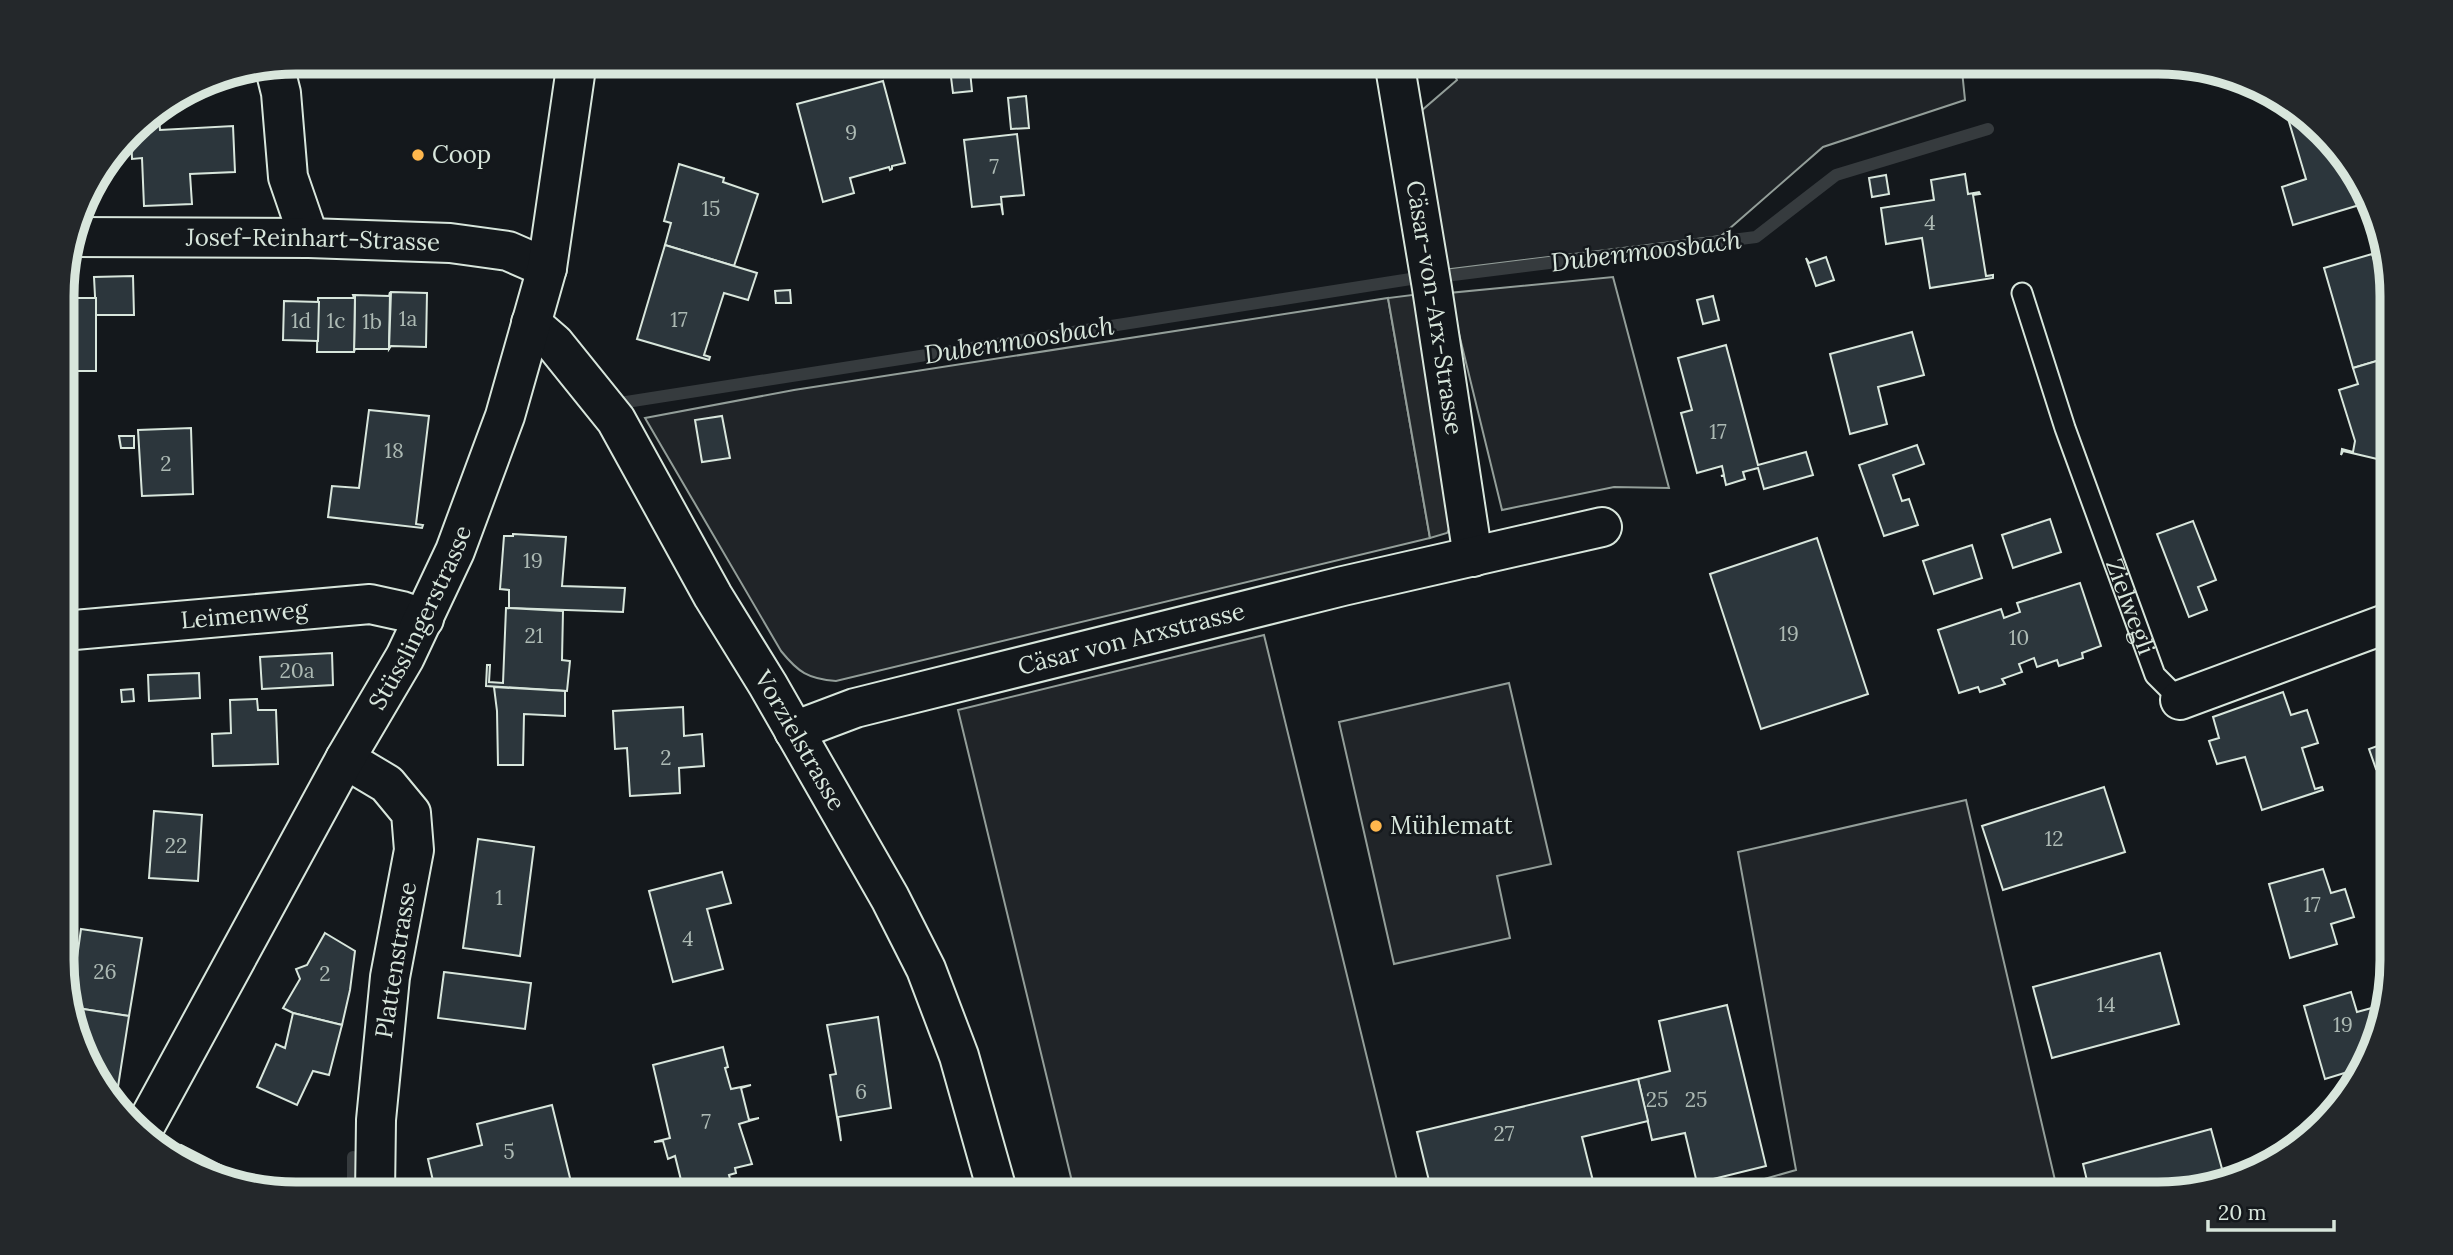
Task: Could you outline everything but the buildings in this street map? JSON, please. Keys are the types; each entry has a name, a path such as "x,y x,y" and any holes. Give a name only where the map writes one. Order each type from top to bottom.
{"street":[{"name":"Stüsslingerstrasse","path":"146,1124 345,759 405,657 455,551 505,415 547,268 575,74"},
{"name":"Cäsar-von-Arx-Strasse","path":"1396,74 1473,557"},
{"path":"276,75 281,93 288,177 309,238"},
{"name":"Josef-Reinhart-Strasse","path":"81,237 309,238 450,243 508,251 547,268"},
{"name":"Vorzielstrasse","path":"531,323 554,343 616,420 713,596 794,730 890,898 926,968 959,1056 995,1182"},
{"name":"Cäsar von Arxstrasse","path":"794,730 855,708 1343,586 1602,527"},
{"name":"Leimenweg","path":"74,630 370,604 424,619"},
{"name":"Zielwegli","path":"2180,699 2380,626"},
{"name":"Plattenstrasse","path":"345,759 387,784 411,813 414,850 390,977 376,1120 375,1182"}],"lane":[{"name":"Zielwegli","path":"2022,293 2065,428 2155,675 2180,699"}],"shaded area":[{"path":"1454,74 1962,74 1965,100 1823,147 1721,236 1443,270 1413,118 1457,80"},
{"path":"1613,277 1669,488 1614,487 1502,510 1449,293"},
{"path":"1420,294 1455,519 1447,533 1430,538 1388,298"},
{"path":"1388,298 1430,538 836,681 804,673 781,651 645,418 794,390"},
{"path":"1264,635 1397,1181 1072,1182 958,710"},
{"path":"1509,683 1551,864 1497,876 1510,938 1394,964 1339,722"},
{"path":"1966,800 2055,1181 1756,1181 1796,1170 1738,852"}],"waterway":[{"name":"Dubenmoosbach","path":"1445,276 1756,237 1836,175 1988,129"},
{"name":"Dubenmoosbach","path":"620,403 1417,278"},
{"name":"Dubenmoosbach","path":"353,1157 353,1182"}],"place":[{"name":"Coop","path":"418,155"},
{"name":"Mühlematt","path":"1376,826"}]}
